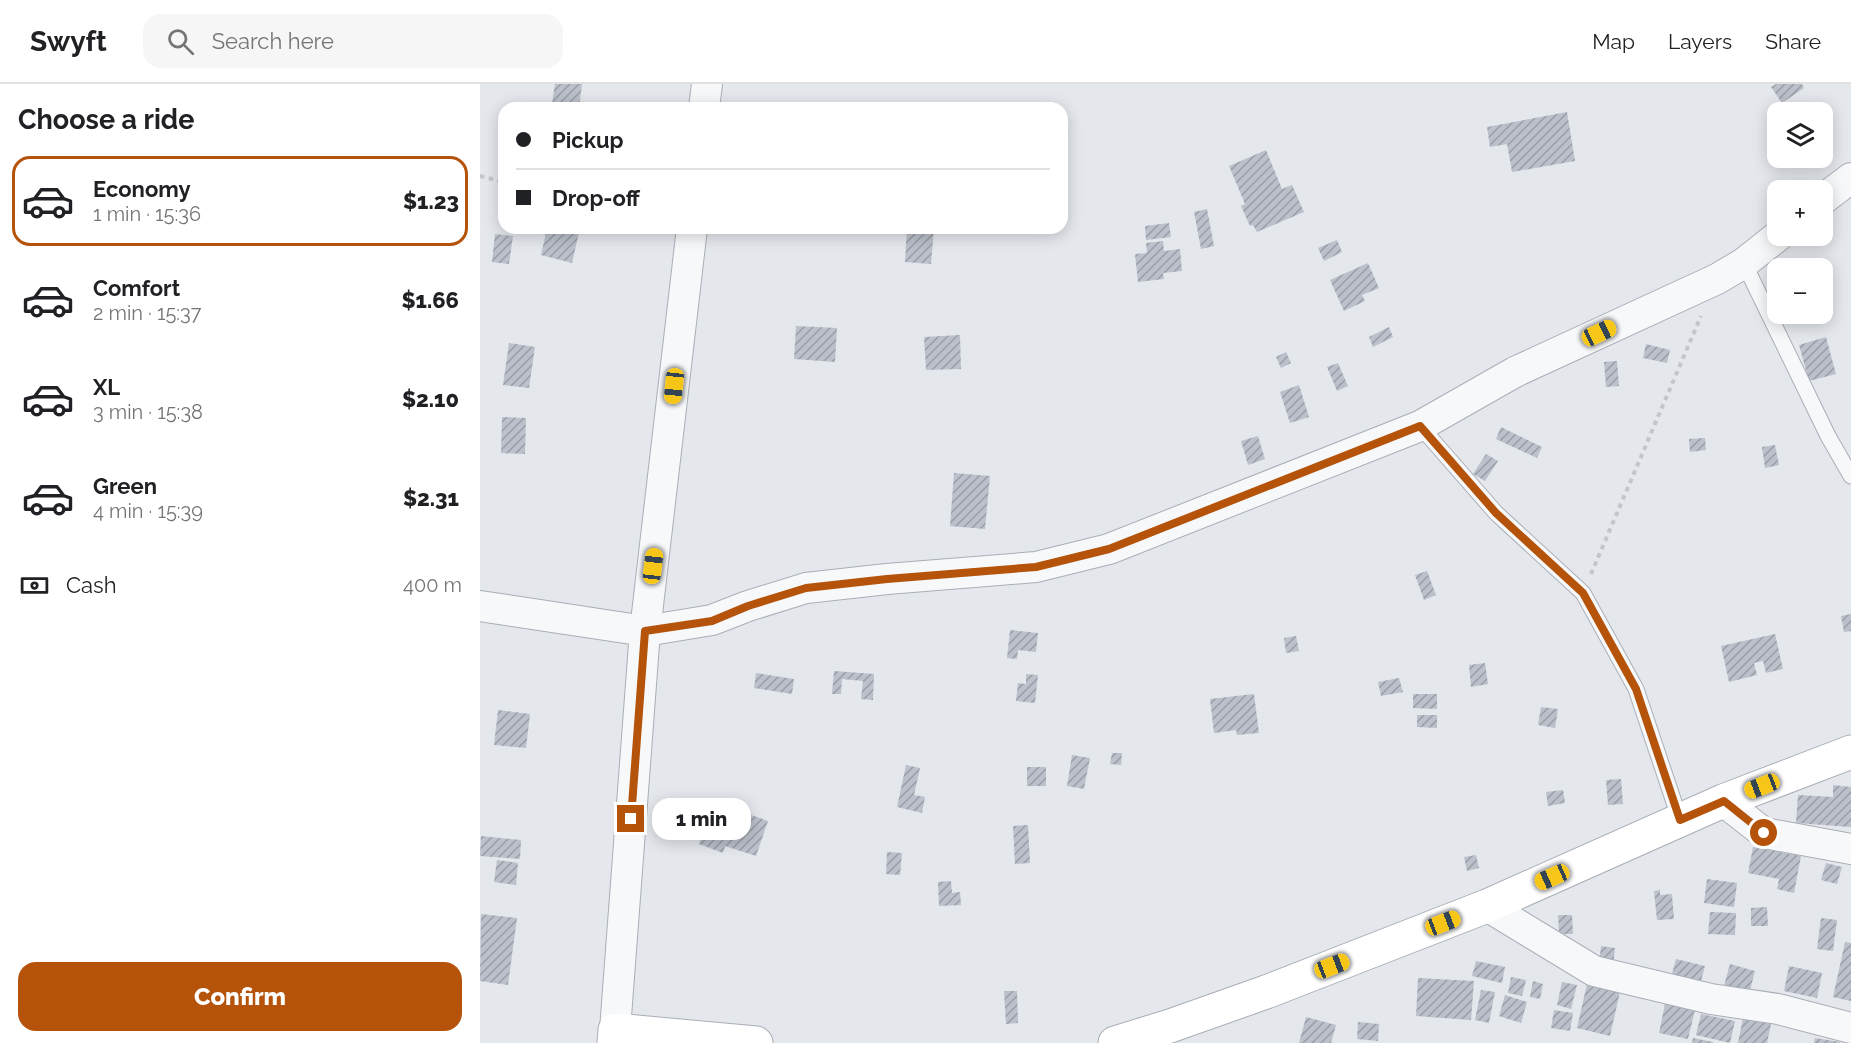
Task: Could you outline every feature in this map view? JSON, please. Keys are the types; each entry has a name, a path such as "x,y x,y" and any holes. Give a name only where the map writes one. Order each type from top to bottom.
{"main road":[{"path":"1115,1043 1173,1034 1266,992 1487,906 1724,801 1851,752"},
{"path":"615,1036 756,1043"}],"street":[{"path":"705,102 707,84"},
{"path":"1833,191 1851,177"},
{"path":"615,1036 645,631 691,234"},
{"path":"480,606 645,631 712,621 748,606 806,588 1036,567 1109,549 1420,426 1515,372 1717,279 1767,244"},
{"path":"1724,801 1764,833 1851,849"},
{"path":"1487,906 1594,971 1711,999 1778,1009 1851,1028"}],"lane":[{"path":"1744,262 1828,436 1851,476"},
{"path":"1420,426 1496,513 1583,593 1636,689 1680,820"}],"path":[{"path":"480,176 498,180"},
{"path":"1583,593 1717,279"}],"building":[{"path":"555,84 582,84 580,102 552,102"},
{"path":"1776,84 1802,84 1804,88 1781,102 1771,87"},
{"path":"1567,112 1575,161 1512,172 1507,144 1490,147 1487,127"},
{"path":"1266,150 1282,189 1292,185 1304,212 1257,232 1253,225 1250,226 1241,206 1245,204 1229,166"},
{"path":"1207,209 1214,246 1201,249 1194,212"},
{"path":"1169,223 1171,237 1146,240 1145,226"},
{"path":"495,234 513,236 509,264 492,262"},
{"path":"546,234 579,234 572,263 541,255"},
{"path":"907,234 934,234 931,264 905,262"},
{"path":"1337,240 1342,252 1324,261 1318,248"},
{"path":"1163,241 1164,251 1180,249 1182,271 1163,273 1164,279 1138,282 1135,254 1147,253 1146,243"},
{"path":"1368,263 1379,288 1362,295 1365,301 1344,311 1330,280"},
{"path":"796,326 837,328 835,362 794,359"},
{"path":"1389,327 1393,337 1373,347 1369,337"},
{"path":"960,335 961,369 926,370 924,337"},
{"path":"1826,337 1836,374 1809,381 1799,345"},
{"path":"509,343 535,347 529,388 503,385"},
{"path":"1646,344 1670,350 1667,363 1643,358"},
{"path":"1286,352 1291,363 1281,368 1276,357"},
{"path":"1617,361 1619,386 1606,387 1604,362"},
{"path":"1338,363 1348,386 1337,391 1327,367"},
{"path":"1299,385 1309,417 1290,423 1280,392"},
{"path":"502,417 526,418 525,454 501,453"},
{"path":"1501,427 1542,447 1537,458 1496,439"},
{"path":"1258,436 1265,459 1248,465 1241,441"},
{"path":"1705,438 1706,450 1690,452 1689,439"},
{"path":"1775,445 1779,465 1765,468 1762,447"},
{"path":"1486,454 1498,461 1485,481 1473,474"},
{"path":"954,473 990,476 985,529 950,526"},
{"path":"1427,571 1436,595 1424,600 1415,575"},
{"path":"1851,614 1851,631 1844,632 1841,616"},
{"path":"1010,630 1038,633 1036,652 1018,650 1017,659 1007,658"},
{"path":"1775,634 1783,669 1766,673 1763,661 1754,663 1757,675 1729,682 1721,646"},
{"path":"1296,636 1299,651 1286,653 1284,638"},
{"path":"1485,663 1488,684 1471,687 1469,665"},
{"path":"834,671 874,674 873,700 861,699 863,681 842,679 841,694 832,694"},
{"path":"756,673 794,679 792,694 754,688"},
{"path":"1026,674 1038,675 1035,703 1016,701 1018,683 1026,684"},
{"path":"1399,678 1403,692 1381,696 1378,682"},
{"path":"1254,694 1259,733 1237,735 1236,730 1214,733 1210,699"},
{"path":"1413,694 1437,694 1437,709 1413,708"},
{"path":"1541,707 1558,709 1555,728 1538,725"},
{"path":"498,710 530,714 526,748 494,745"},
{"path":"1417,715 1437,715 1437,728 1417,727"},
{"path":"1112,753 1122,753 1121,765 1110,764"},
{"path":"1072,755 1090,758 1084,789 1067,786"},
{"path":"906,765 920,768 914,795 925,797 922,813 897,807"},
{"path":"1027,767 1046,767 1046,786 1027,786"},
{"path":"1621,779 1623,804 1608,805 1606,780"},
{"path":"1833,785 1851,787 1851,827 1796,823 1798,795 1833,797"},
{"path":"1563,790 1565,803 1548,806 1546,792"},
{"path":"714,802 768,821 756,856 725,846 723,853 699,844"},
{"path":"1028,825 1030,863 1015,864 1013,826"},
{"path":"481,836 521,840 520,859 480,856"},
{"path":"1753,847 1801,856 1794,893 1777,889 1779,879 1748,873"},
{"path":"887,852 902,853 900,875 886,874"},
{"path":"1476,855 1479,868 1467,871 1464,857"},
{"path":"497,860 518,863 516,885 494,882"},
{"path":"1826,863 1842,867 1837,884 1821,880"},
{"path":"1707,879 1737,883 1734,907 1704,903"},
{"path":"951,881 952,893 960,892 961,905 939,906 938,882"},
{"path":"1660,890 1660,895 1672,894 1674,919 1657,920 1654,891"},
{"path":"1767,907 1768,926 1751,926 1751,908"},
{"path":"1710,912 1736,913 1735,935 1708,934"},
{"path":"481,914 517,918 508,985 480,981"},
{"path":"1558,915 1572,915 1573,934 1559,934"},
{"path":"1821,918 1837,920 1833,951 1817,949"},
{"path":"1845,942 1851,943 1851,1001 1833,997"},
{"path":"1601,946 1615,948 1613,967 1599,965"},
{"path":"1676,959 1705,966 1700,985 1671,978"},
{"path":"1476,961 1505,967 1502,983 1472,976"},
{"path":"1730,964 1755,971 1749,994 1724,986"},
{"path":"1789,966 1822,973 1817,998 1784,991"},
{"path":"1511,977 1526,980 1522,996 1508,993"},
{"path":"1418,978 1474,981 1471,1020 1416,1016"},
{"path":"1533,981 1543,984 1540,999 1530,997"},
{"path":"1562,982 1577,985 1571,1009 1557,1005"},
{"path":"1587,984 1620,992 1610,1036 1577,1028"},
{"path":"1481,990 1495,992 1489,1023 1475,1020"},
{"path":"1004,991 1017,991 1018,1023 1006,1024"},
{"path":"1505,995 1527,1002 1521,1023 1499,1016"},
{"path":"1665,1004 1695,1010 1688,1039 1659,1033"},
{"path":"1554,1010 1573,1013 1570,1031 1551,1028"},
{"path":"1701,1014 1735,1021 1730,1043 1696,1035"},
{"path":"1306,1017 1336,1025 1331,1043 1299,1043"},
{"path":"1743,1018 1771,1024 1767,1043 1738,1043"},
{"path":"1358,1022 1379,1024 1378,1041 1357,1039"},
{"path":"1693,1038 1713,1042 1713,1043 1692,1043"},
{"path":"1815,1038 1840,1042 1840,1043 1814,1043"}],"route":[{"path":"631,819 645,631 712,621 748,606 806,588 1036,567 1109,549 1420,426 1496,513 1583,593 1636,689 1680,820 1724,801 1764,833"}]}
